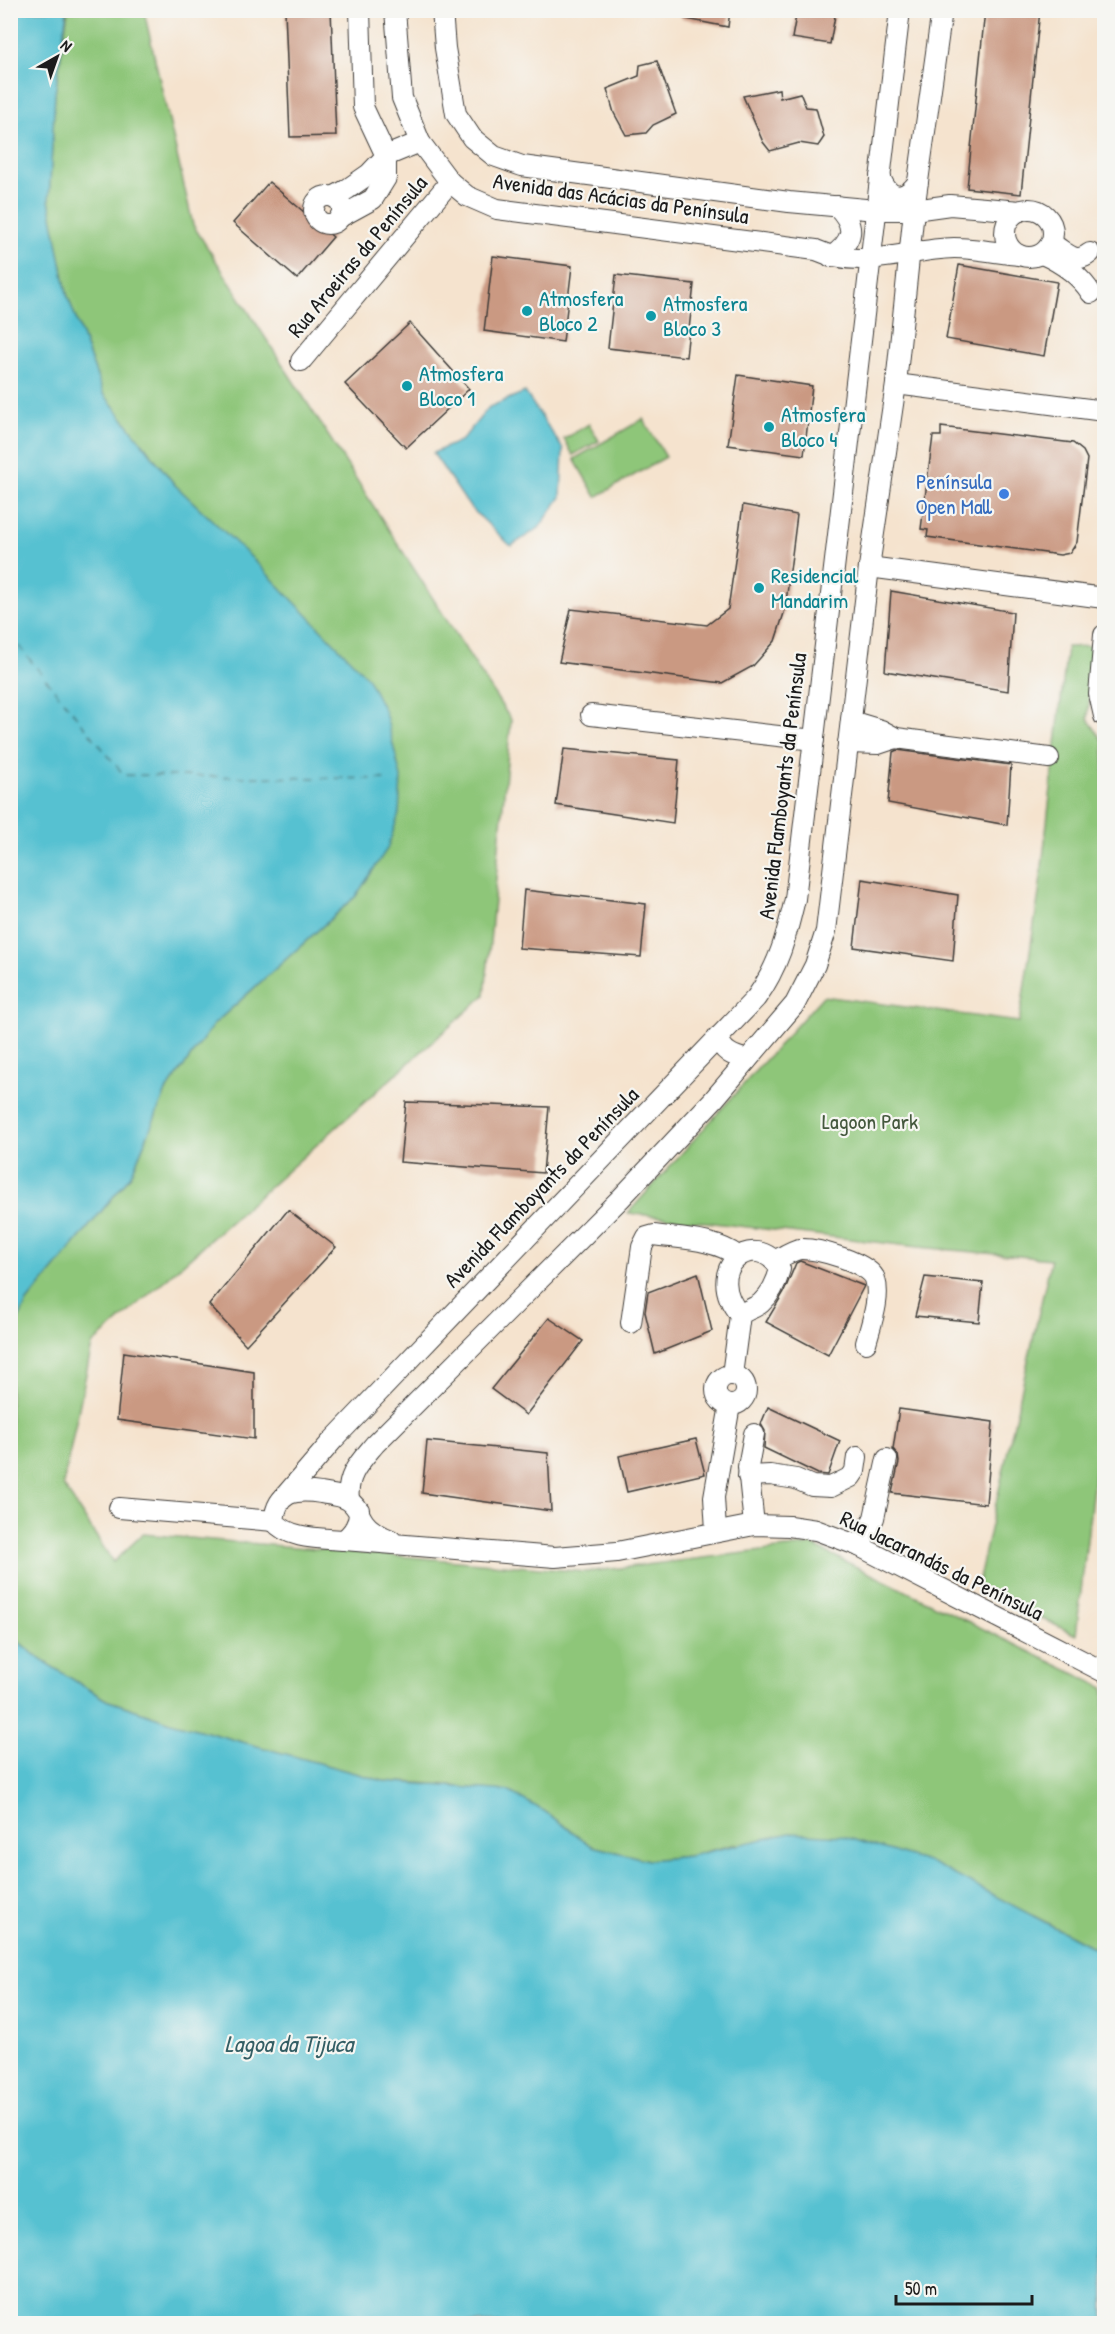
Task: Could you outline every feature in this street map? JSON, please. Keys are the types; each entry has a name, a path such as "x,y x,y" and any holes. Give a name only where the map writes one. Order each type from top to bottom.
{"street":[{"path":"360,10 363,107 386,156 387,178 373,199 340,217 341,205 333,196 369,174 386,156 420,142"},
{"name":"Avenida das Acácias da Península","path":"395,10 402,98 420,142 450,182 467,196 497,209 816,250 831,257 870,260 955,248 1019,255"},
{"name":"Avenida das Acácias da Península","path":"442,10 444,48 456,114 472,138 495,156 522,166 789,202 876,210 914,210 950,205 1020,211"},
{"name":"Avenida Flamboyants da Península","path":"284,1497 333,1440 756,998 770,979 785,945 795,899 900,10"},
{"path":"344,1540 357,1526 360,1518 354,1505 349,1481 354,1470 375,1444 621,1198 795,1004 815,965 826,931 869,567 896,384 914,210 942,10"},
{"path":"880,176 888,191 901,196 907,195 918,182"},
{"name":"Rua Aroeiras da Península","path":"301,361 450,182"},
{"path":"831,257 841,250 850,233 848,218 837,206"},
{"path":"1036,210 1049,219 1053,235 1047,248 1027,257 1012,251 1005,237 1008,221 1020,211 1036,210"},
{"path":"1047,248 1073,258 1084,258 1090,253"},
{"path":"1047,248 1058,261 1083,281 1091,293"},
{"path":"896,384 1104,411"},
{"path":"869,567 1104,598"},
{"path":"1104,635 1099,694 1104,716"},
{"path":"591,715 814,740"},
{"path":"850,721 881,730 896,738 1049,758"},
{"path":"848,743 878,744 896,738"},
{"path":"718,1037 726,1051 747,1060"},
{"path":"631,1323 642,1247 647,1237 654,1234 726,1247 738,1256"},
{"path":"775,1261 800,1249 818,1251 866,1267 875,1278 877,1294 866,1343"},
{"path":"716,1531 714,1497 730,1405 736,1404 745,1394 743,1382 732,1375 740,1315 747,1309 760,1304 769,1294 780,1269 775,1261 765,1255 748,1251 738,1256 732,1263 726,1289 732,1306 740,1315"},
{"path":"754,1434 748,1467 754,1524"},
{"path":"748,1476 770,1475 796,1479 812,1486 831,1487 851,1477 855,1471 857,1457"},
{"path":"859,1546 874,1518 886,1459"},
{"path":"274,1521 275,1511 284,1497 296,1491 342,1497 354,1505"},
{"name":"Rua Jacarandás da Península","path":"354,1505 366,1525 396,1543"},
{"name":"Rua Jacarandás da Península","path":"119,1508 274,1521 288,1532 344,1540 555,1557 617,1552 754,1524 816,1530 859,1546 1104,1672"}],"green space":[{"path":"68,11 144,11 193,225 511,720 485,995 92,1345 63,1485 113,1562 143,1534 586,1572 812,1545 1104,1688 1104,1953 1034,1916 736,1844 689,1856 648,1860 592,1846 544,1811 451,1785 383,1781 174,1723 106,1700 41,1660 11,1635 10,1336 27,1302 131,1175 166,1091 213,1025 356,896 175,485 103,393 67,294 49,200 55,94"},
{"path":"643,419 666,457 596,497 574,459"},
{"path":"589,424 599,441 573,455 564,439"},
{"name":"Lagoon Park","path":"1092,646 1088,719 1104,742 1104,1418 1101,1418 1076,1635 977,1587 1051,1259 918,1247 628,1213 823,996 1019,1022 1039,893 1067,647"}],"water":[{"path":"67,10 55,94 49,200 67,294 103,393 175,485 252,558 367,677 385,712 401,777 399,814 387,849 356,896 213,1025 166,1091 131,1175 27,1302 11,1336 10,11"},
{"path":"525,392 563,449 561,497 539,528 511,546 469,506 433,453 462,440 489,407"},
{"name":"Lagoa da Tijuca","path":"10,1635 41,1660 106,1700 174,1723 383,1781 508,1791 544,1811 592,1846 648,1860 689,1856 790,1833 842,1836 934,1864 1104,1953 1104,2323 11,2323"}],"building":[{"path":"285,10 331,10 336,136 290,137"},
{"path":"682,10 730,10 728,27 681,18"},
{"path":"797,10 836,10 830,44 792,38"},
{"path":"985,10 1040,10 1021,194 967,188"},
{"path":"657,61 676,114 653,125 646,133 626,135 614,113 607,89 639,76 640,65"},
{"path":"779,89 780,98 800,93 806,107 816,108 824,137 818,146 799,143 770,151 763,142 743,96"},
{"path":"269,182 333,237 297,279 233,223"},
{"name":"Atmosfera Bloco 2","path":"493,256 572,266 563,342 484,331"},
{"path":"959,265 1057,282 1044,356 946,339"},
{"name":"Atmosfera Bloco 3","path":"616,275 694,284 686,357 608,348"},
{"name":"Atmosfera Bloco 1","path":"410,323 469,389 406,448 345,384"},
{"name":"Atmosfera Bloco 4","path":"738,375 812,386 804,455 728,445"},
{"name":"Península Open Mall","path":"941,427 1073,443 1083,451 1087,459 1077,542 1070,553 1060,555 927,537 928,530 921,529 933,436 941,436"},
{"name":"Residencial Mandarim","path":"743,505 797,515 785,610 775,641 753,666 722,683 559,662 571,609 707,625 728,609"},
{"path":"891,591 1013,612 1008,691 885,671"},
{"path":"564,749 679,760 673,823 556,805"},
{"path":"897,750 1011,765 1007,825 888,803 893,752"},
{"path":"862,879 958,895 953,961 854,947"},
{"path":"524,890 646,904 641,957 519,948"},
{"path":"406,1102 549,1107 543,1173 400,1162"},
{"path":"288,1210 336,1247 246,1345 209,1305"},
{"path":"800,1261 864,1286 828,1355 766,1322 784,1292 796,1263"},
{"path":"698,1273 712,1331 655,1354 645,1312 648,1292"},
{"path":"925,1277 983,1283 979,1322 915,1316"},
{"path":"549,1318 583,1341 526,1415 491,1389"},
{"path":"124,1352 254,1372 254,1439 117,1420"},
{"path":"768,1407 840,1441 828,1475 818,1474 764,1448 765,1431 761,1424"},
{"path":"899,1409 993,1422 986,1504 892,1493 899,1462 898,1455 893,1449"},
{"path":"696,1439 705,1474 627,1492 619,1456"},
{"path":"427,1441 548,1453 551,1511 422,1493"}],"ferry route":[{"path":"10,635 124,775 385,779"}],"place":[{"name":"Atmosfera Bloco 2","path":"527,311"},
{"name":"Atmosfera Bloco 3","path":"651,316"},
{"name":"Atmosfera Bloco 1","path":"407,386"},
{"name":"Atmosfera Bloco 4","path":"769,427"},
{"name":"Península Open Mall","path":"1004,494"},
{"name":"Residencial Mandarim","path":"759,588"}]}
